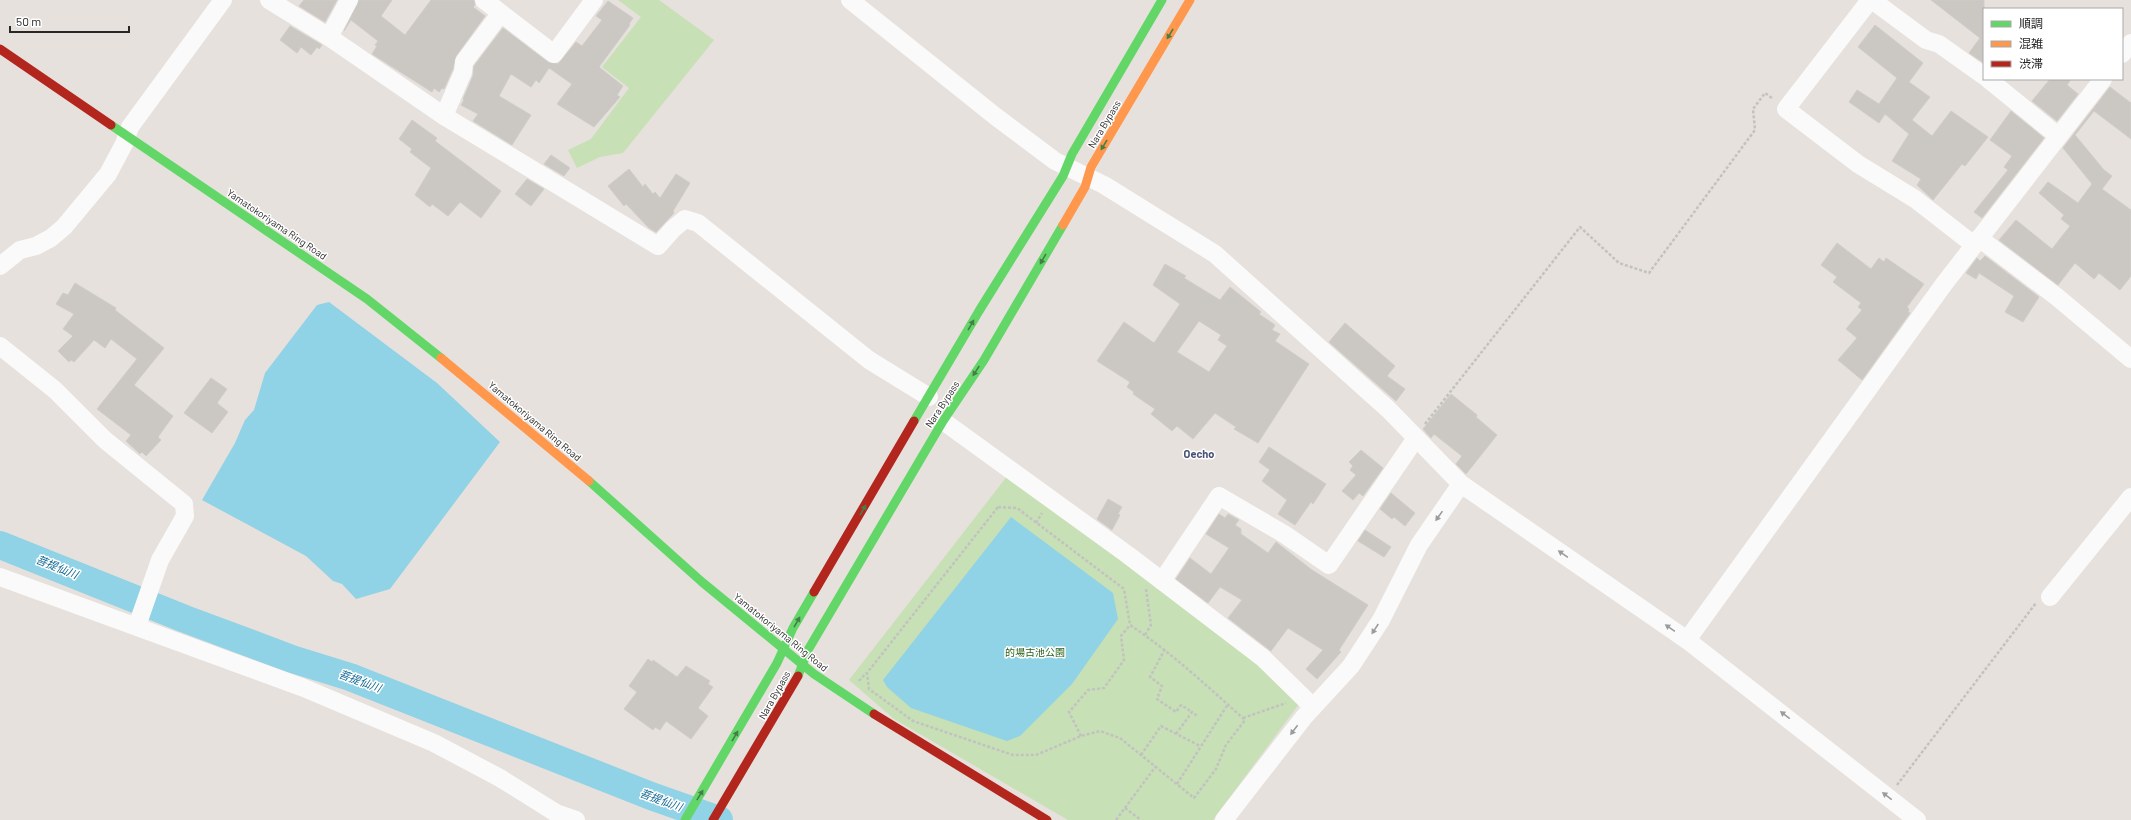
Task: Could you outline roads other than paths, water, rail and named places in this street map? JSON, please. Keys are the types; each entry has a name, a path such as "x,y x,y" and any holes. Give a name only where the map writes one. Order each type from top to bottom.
{"main road":[{"name":"Nara Bypass","path":"685,820 716,770 783,650 793,628 979,311 1063,176 1067,166 1162,0"},
{"name":"Nara Bypass","path":"712,820 738,780 797,679 808,650 943,421 988,353 1085,187 1092,167 1190,0"},
{"name":"Yamatokoriyama Ring Road","path":"0,49 125,136 367,299 481,390 802,665 891,726 1047,820"}],"street":[{"path":"0,266 20,250 41,244 64,227 108,174 124,144 125,136 130,126 223,0"},
{"path":"269,0 329,37 444,116 658,246 673,229 685,219 698,223 869,360 929,397"},
{"path":"329,37 349,0"},
{"path":"484,0 500,14 554,54 594,0"},
{"path":"850,0 995,116 1055,160 1104,185 1216,254 1389,410 1461,484 1687,640 1917,820"},
{"path":"1983,75 1939,44 1926,40 1871,0 1786,109 1858,164 1915,199 2058,297 2131,359"},
{"path":"444,116 463,72 464,62 500,14"},
{"path":"2123,53 2131,43"},
{"path":"1989,80 2058,136"},
{"path":"1687,640 1976,242 2102,80"},
{"path":"0,346 55,390 105,440 184,504 185,516 160,560 138,623"},
{"path":"943,421 1154,584 1263,658 1313,706"},
{"path":"1154,584 1219,496 1284,534 1329,566 1416,438"},
{"path":"1224,820 1313,706 1351,666 1381,620 1419,545 1461,484"},
{"path":"2050,597 2131,497"},
{"path":"0,577 50,597 138,623 304,688 434,743 500,778 556,813 576,820"}],"water":[{"path":"329,302 437,383 500,442 390,589 356,599 342,584 333,581 306,556 202,500 235,443 245,420 254,410 265,373 317,305"},
{"path":"1011,517 1113,593 1118,619 1072,684 1020,736 1007,741 911,708 887,687 883,680"}],"waterway":[{"name":"菩提仙川","path":"0,545 185,619 292,659 350,677 651,796 719,820"}],"district":[{"name":"Oecho","path":"1199,454"}],"park label":[{"name":"的場古池公園","path":"1035,652"}]}
